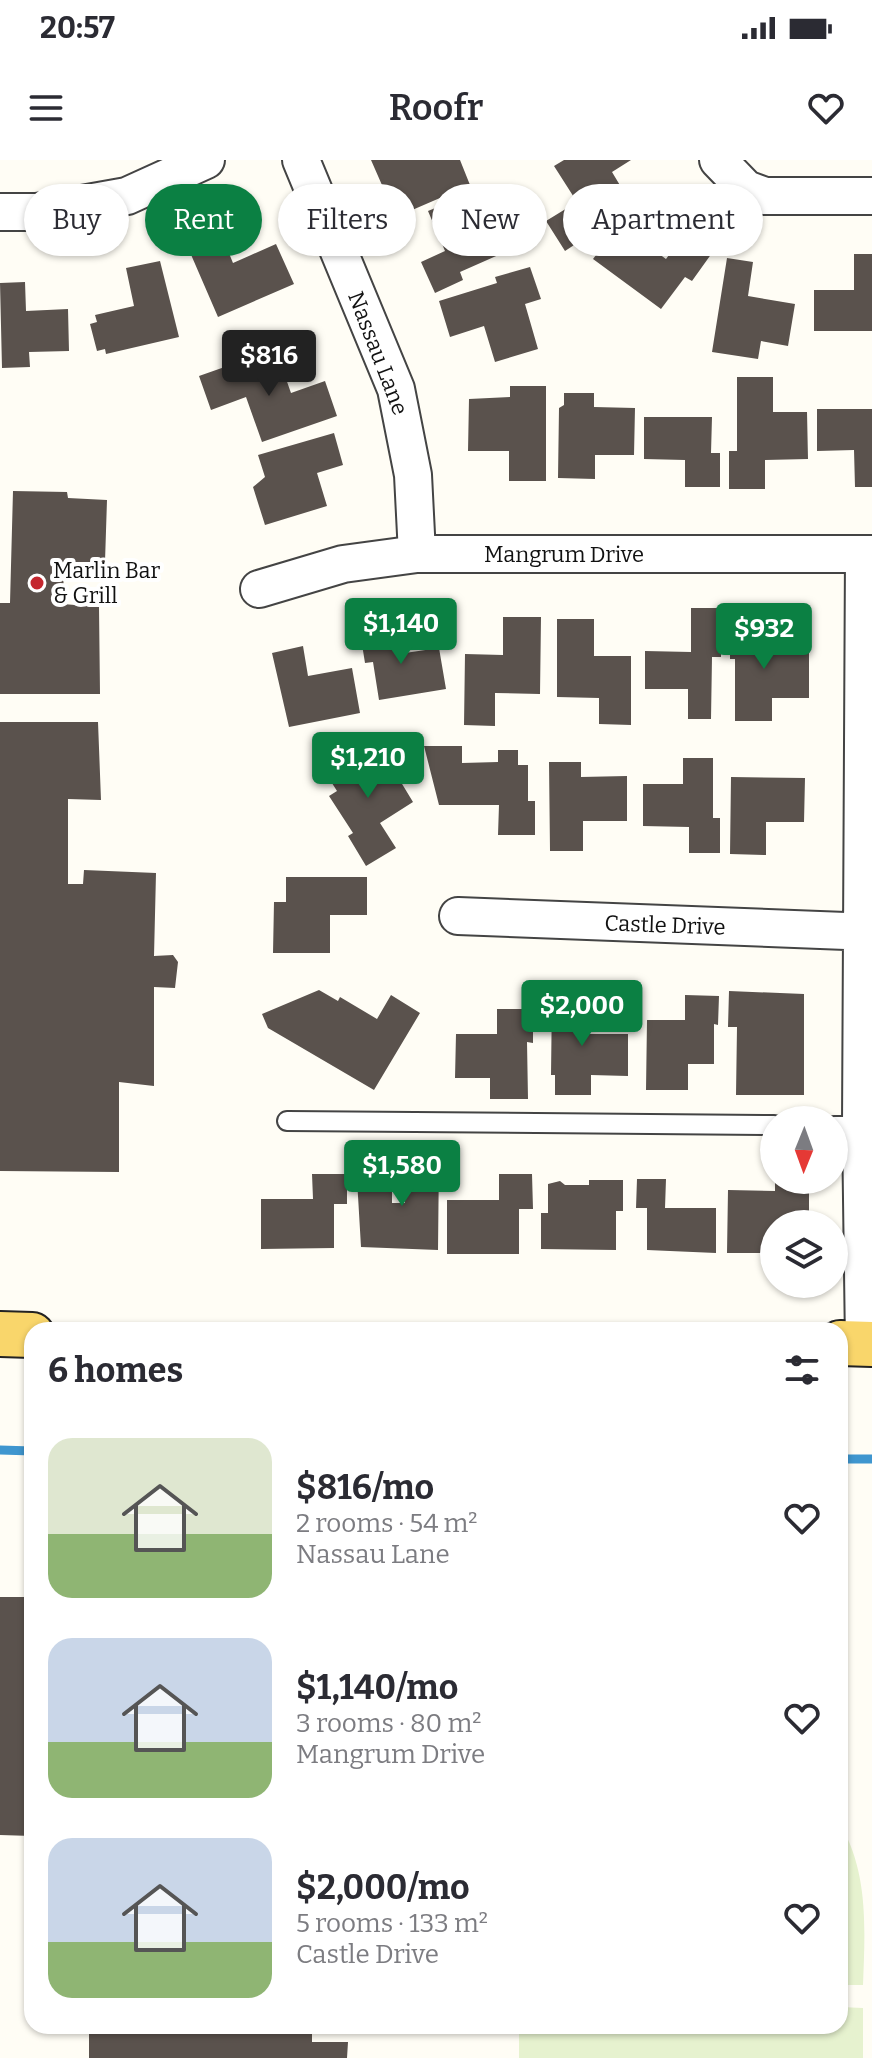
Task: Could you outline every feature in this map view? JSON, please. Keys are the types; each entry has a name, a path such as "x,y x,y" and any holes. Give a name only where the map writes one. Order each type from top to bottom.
{"main road":[{"path":"0,1334 24,1335"}],"street":[{"path":"0,212 37,212 127,196 206,160"},
{"name":"Nassau Lane","path":"301,160 396,389 413,475 417,554"},
{"path":"718,160 746,189 765,196 872,196"},
{"name":"Mangrum Drive","path":"259,589 343,564 417,554 868,554"},
{"path":"859,1343 856,1126 867,932 868,554"},
{"name":"Castle Drive","path":"458,916 867,932"}],"lane":[{"path":"287,1121 760,1125"}],"green space":[{"path":"848,1841 861,1882 863,1985 848,1985"},
{"path":"848,2007 863,2008 863,2058 519,2058 519,2034 848,2034"}],"building":[{"path":"371,160 460,160 470,184 432,184 432,201 416,208 416,184 382,184"},
{"path":"564,160 631,160 612,172 619,184 566,184 554,166"},
{"path":"563,211 563,248 547,223"},
{"path":"276,244 278,256 281,256 294,284 218,317 192,256 230,256 233,263 249,256 262,256 262,250"},
{"path":"854,254 872,254 872,331 814,331 814,290 854,290"},
{"path":"434,256 496,256 460,272 463,280 435,293 421,262"},
{"path":"595,256 662,256 666,259 668,256 710,256 692,281 685,277 661,309 593,259"},
{"path":"727,258 753,262 748,296 795,304 788,346 761,341 758,359 712,352"},
{"path":"160,261 179,337 106,354 105,349 97,351 90,324 97,322 95,315 134,306 126,268"},
{"path":"530,267 541,299 525,304 538,349 495,362 484,326 450,337 439,301 497,283 495,277"},
{"path":"25,282 26,311 68,309 69,351 29,352 30,367 2,368 0,283"},
{"path":"279,359 291,393 325,381 337,416 262,442 246,397 211,410 199,376 236,363 239,372"},
{"path":"737,377 773,377 773,412 807,412 808,459 765,460 765,489 729,489 729,451 737,451"},
{"path":"510,386 546,386 546,481 509,481 509,451 468,451 469,399 510,397"},
{"path":"564,393 594,393 594,407 635,408 634,455 595,455 595,479 558,478 559,408 564,405"},
{"path":"817,409 872,409 872,487 855,487 854,450 817,451"},
{"path":"644,417 712,417 711,453 720,453 720,487 685,487 685,460 644,459"},
{"path":"334,433 343,465 317,473 327,506 265,525 253,487 265,477 258,455"},
{"name":"Marlin Bar & Grill","path":"13,491 67,492 68,498 107,500 105,562 64,562 63,604 99,607 100,694 0,694 0,603 10,603"},
{"path":"691,608 721,608 721,657 712,657 711,719 688,719 688,689 645,689 645,651 691,652"},
{"path":"503,617 541,617 540,694 495,693 495,726 464,725 465,654 503,655"},
{"path":"557,619 594,619 594,656 631,656 631,725 599,724 599,698 557,697"},
{"path":"730,619 767,619 767,649 809,650 809,698 772,698 772,721 735,721 735,659 730,659"},
{"path":"394,627 398,654 439,648 446,689 379,700 373,662 365,663 360,632"},
{"path":"303,646 308,676 352,668 360,713 289,727 272,653"},
{"path":"0,722 98,722 101,800 68,799 68,884 83,884 84,870 156,873 154,956 173,955 178,962 175,988 154,987 154,1086 119,1082 119,1172 0,1171"},
{"path":"376,741 413,802 380,823 396,848 366,866 348,836 353,833 329,796 337,791 325,772"},
{"path":"424,746 462,746 462,763 498,762 498,750 518,750 518,765 528,765 528,801 535,801 535,835 498,835 499,805 439,805"},
{"path":"683,758 713,758 713,818 720,818 720,853 689,853 689,827 643,826 643,784 683,784"},
{"path":"549,762 581,762 581,777 627,776 627,821 583,821 583,851 550,851"},
{"path":"731,777 805,778 804,822 766,822 766,855 730,854"},
{"path":"286,877 367,877 367,915 330,915 330,953 273,953 274,902 286,902"},
{"path":"319,990 338,1001 340,997 377,1019 391,995 420,1013 374,1090 268,1028 262,1014"},
{"path":"729,991 804,994 804,1095 736,1095 737,1027 728,1027"},
{"path":"552,995 590,995 589,1034 628,1034 628,1076 591,1075 591,1095 555,1095 555,1075 551,1075"},
{"path":"685,995 719,996 718,1025 714,1024 714,1064 688,1064 688,1090 646,1090 647,1020 685,1020"},
{"path":"497,1009 533,1009 533,1043 527,1042 528,1099 490,1099 490,1078 455,1078 456,1034 497,1034"},
{"path":"405,1155 439,1155 438,1250 361,1247 357,1179 392,1179 392,1203 405,1203"},
{"path":"312,1174 347,1174 347,1204 334,1204 334,1248 261,1249 261,1199 313,1199"},
{"path":"499,1174 532,1174 533,1209 519,1209 519,1254 447,1254 447,1200 499,1200"},
{"path":"637,1179 666,1179 665,1208 716,1208 716,1253 647,1250 647,1208 636,1208"},
{"path":"589,1180 623,1180 623,1211 616,1211 616,1250 541,1249 541,1213 548,1213 548,1184 560,1181 565,1185 589,1185"},
{"path":"728,1190 760,1191 760,1194 809,1194 809,1210 760,1210 760,1253 727,1253"},
{"path":"0,1597 24,1597 24,1836 0,1835"},
{"path":"89,2034 312,2034 312,2042 348,2042 347,2058 89,2058"}],"waterway":[{"path":"0,1450 24,1451"},
{"path":"848,1459 872,1459"}],"place":[{"name":"Marlin Bar & Grill","path":"37,583"}]}
